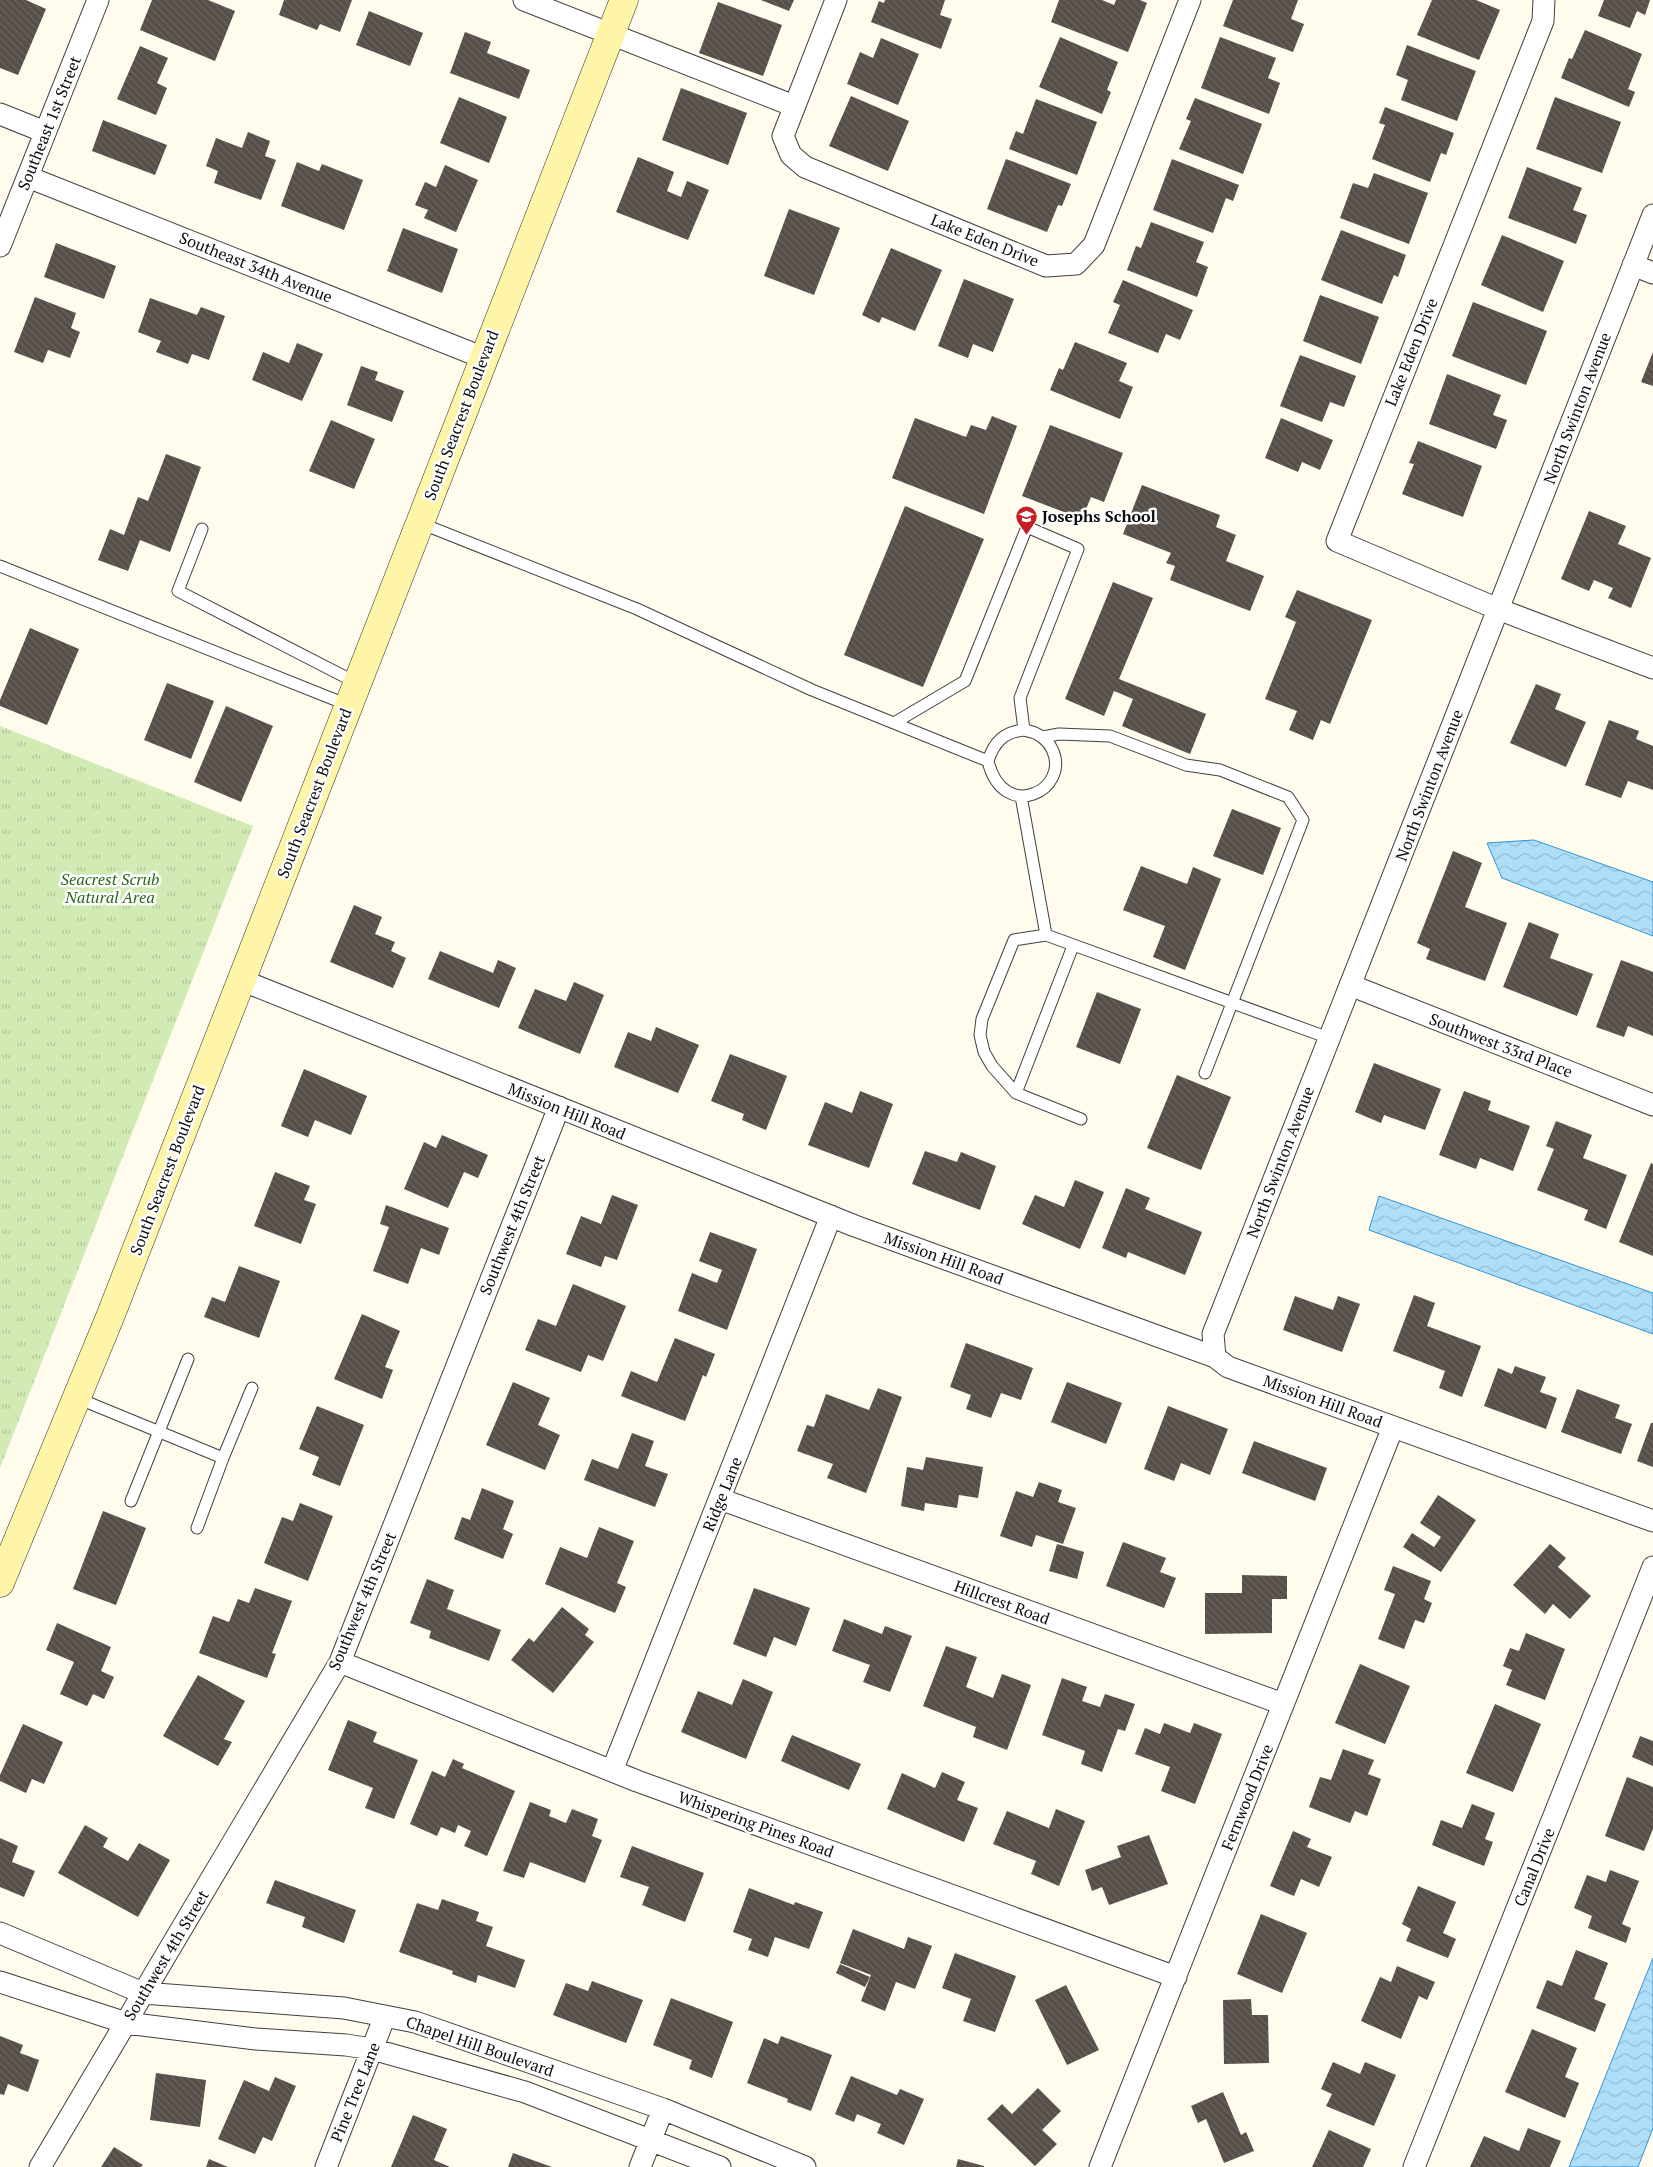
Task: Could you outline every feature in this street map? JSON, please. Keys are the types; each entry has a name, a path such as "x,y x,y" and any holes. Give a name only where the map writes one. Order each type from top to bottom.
{"street":[{"name":"Southeast 1st Street","path":"0,246 98,0"},
{"path":"524,0 794,106"},
{"name":"South Seacrest Boulevard","path":"0,1583 77,1398 624,0"},
{"name":"Lake Eden Drive","path":"836,0 783,136 791,155 805,167 1046,266 1076,264 1094,245 1190,0"},
{"name":"Lake Eden Drive","path":"1498,609 1337,541 1543,21 1544,0"},
{"path":"0,114 45,132"},
{"name":"Southeast 34th Avenue","path":"28,176 484,358"},
{"name":"North Swinton Avenue","path":"1215,1357 1213,1334 1653,215"},
{"path":"1633,265 1653,273"},
{"path":"1498,609 1653,668"},
{"name":"Mission Hill Road","path":"241,980 831,1216 1215,1357 1228,1366 1653,1521"},
{"name":"Southwest 33rd Place","path":"1350,985 1653,1105"},
{"name":"Southwest 4th Street","path":"40,2167 340,1662 559,1108"},
{"name":"Ridge Lane","path":"612,1771 831,1216"},
{"name":"Fernwood Drive","path":"1100,2167 1394,1427"},
{"name":"Hillcrest Road","path":"720,1499 1284,1704"},
{"name":"Canal Drive","path":"1414,2167 1653,1567"},
{"name":"Whispering Pines Road","path":"340,1662 612,1771 1176,1977"},
{"name":"Chapel Hill Boulevard","path":"0,1933 143,1993 344,2008 416,2022 663,2109 805,2167"},
{"name":"Chapel Hill Boulevard","path":"0,1982 126,2023 256,2039 346,2045 372,2049 525,2092 720,2167"},
{"name":"Pine Tree Lane","path":"326,2167 385,2016"},
{"path":"640,2167 663,2109"}],"lane":[{"path":"419,523 637,609 812,690 988,760"},
{"path":"894,723 965,681 1027,527 1078,549 1020,698 1024,730"},
{"path":"202,529 178,591 353,694"},
{"path":"0,566 353,694"},
{"path":"1014,731 1034,732 1043,737 1054,754 1056,765 1048,784 1040,791 1021,796 1011,794 998,785 990,772 988,760 996,742 1004,735 1014,731"},
{"path":"1043,737 1059,734 1110,736 1186,765 1220,770 1288,797 1303,820 1205,1073"},
{"path":"1021,796 1046,936"},
{"path":"1081,1120 1016,1093 992,1066 984,1052 980,1036 982,1019 1014,940 1046,936 1329,1038"},
{"path":"1016,1093 1073,946"},
{"path":"131,1501 188,1359"},
{"path":"197,1528 252,1388"},
{"path":"77,1398 224,1458"}],"green space":[{"name":"Seacrest Scrub Natural Area","path":"0,726 253,826 0,1468"}],"water":[{"path":"1534,840 1653,882 1653,936 1502,878 1487,843"},
{"path":"1379,1196 1653,1293 1653,1334 1369,1230"},
{"path":"1653,1958 1653,2128 1638,2167 1569,2167"}],"building":[{"path":"0,0 26,0 46,9 18,75 0,68"},
{"path":"152,0 208,0 235,11 215,61 140,30"},
{"path":"284,0 352,0 340,32 320,24 317,30 279,15"},
{"path":"761,0 794,0 789,11"},
{"path":"885,0 945,0 940,15 952,19 941,49 871,22 879,1 884,3"},
{"path":"1059,0 1102,0 1114,5 1116,0 1140,0 1147,3 1128,52 1051,22"},
{"path":"1233,0 1298,0 1291,19 1304,24 1293,52 1223,26"},
{"path":"1432,0 1476,0 1500,10 1479,60 1417,35"},
{"path":"1604,0 1650,0 1645,15 1637,11 1630,28 1598,16"},
{"path":"718,2 782,25 763,76 699,53"},
{"path":"369,11 423,33 410,66 356,45"},
{"path":"1585,30 1642,54 1628,89 1635,92 1629,107 1561,78 1569,58 1572,59"},
{"path":"465,32 491,42 487,53 530,70 519,99 450,73"},
{"path":"1060,37 1118,62 1107,90 1111,92 1102,114 1039,87"},
{"path":"1220,37 1276,58 1268,78 1280,83 1269,114 1201,88"},
{"path":"881,38 919,54 898,105 847,84 860,52 873,58"},
{"path":"1407,45 1476,71 1457,121 1401,100 1408,80 1396,75"},
{"path":"140,46 168,58 157,83 167,88 156,115 117,99"},
{"path":"681,88 747,113 728,165 662,140"},
{"path":"851,96 909,121 888,171 829,146"},
{"path":"459,97 507,117 489,163 440,143"},
{"path":"1555,97 1621,122 1602,173 1536,149"},
{"path":"1195,98 1262,124 1243,174 1179,149 1191,121 1186,119"},
{"path":"1036,99 1097,122 1077,175 1009,149 1016,131 1023,134"},
{"path":"1385,107 1454,133 1446,155 1441,153 1430,182 1372,159 1385,125 1379,123"},
{"path":"103,120 167,145 155,175 92,151"},
{"path":"248,132 270,141 265,156 276,160 261,200 214,183 218,171 206,166 216,138 242,148"},
{"path":"638,157 674,172 667,191 681,197 687,181 709,190 688,240 616,212"},
{"path":"1006,159 1071,184 1062,206 1058,205 1047,232 987,209"},
{"path":"1172,159 1239,185 1233,201 1226,198 1213,233 1153,210"},
{"path":"297,162 319,171 322,164 363,180 344,230 281,206"},
{"path":"445,165 478,180 456,232 424,218 428,210 415,205 425,182 436,187"},
{"path":"1527,167 1582,188 1573,210 1587,215 1576,244 1508,218"},
{"path":"1374,173 1428,193 1409,244 1340,218 1353,183 1368,188"},
{"path":"789,209 840,228 814,295 764,276"},
{"path":"1151,222 1204,242 1196,262 1208,267 1197,297 1127,270 1136,246 1141,248"},
{"path":"403,228 458,249 442,293 387,271"},
{"path":"1341,230 1406,255 1398,277 1394,275 1382,304 1321,280"},
{"path":"1502,235 1564,261 1543,312 1481,285"},
{"path":"56,243 116,266 104,299 44,277"},
{"path":"891,248 942,270 915,331 882,317 879,323 862,315"},
{"path":"964,279 1014,299 993,352 973,344 968,358 938,346"},
{"path":"1123,280 1193,310 1180,340 1166,334 1158,353 1108,333 1120,305 1113,302"},
{"path":"1320,295 1379,317 1361,364 1303,341"},
{"path":"35,297 76,313 71,328 80,332 70,358 48,350 43,363 14,352"},
{"path":"150,298 197,315 201,307 225,316 209,360 192,354 188,364 156,352 161,341 138,332"},
{"path":"1473,302 1547,331 1526,385 1452,356"},
{"path":"1075,342 1127,363 1119,381 1133,387 1120,419 1050,390 1059,368 1063,370"},
{"path":"297,343 323,354 302,401 252,380 263,352 289,363"},
{"path":"1653,352 1653,386 1641,382"},
{"path":"1300,355 1356,376 1344,407 1330,402 1322,422 1280,406"},
{"path":"361,366 378,372 375,380 404,391 392,422 347,405"},
{"path":"1447,374 1501,395 1493,415 1507,420 1496,449 1429,424"},
{"path":"992,416 1017,426 984,514 892,478 915,418 966,437 971,425 986,430"},
{"path":"1281,418 1333,440 1320,470 1302,462 1298,472 1265,458"},
{"path":"331,420 375,439 354,489 309,471"},
{"path":"1050,425 1123,453 1104,502 1091,497 1082,519 1022,496"},
{"path":"1418,441 1482,466 1463,517 1402,494 1414,464 1409,463"},
{"path":"166,454 201,467 170,552 140,540 128,571 98,560 110,529 124,535 138,497 148,501"},
{"path":"1142,485 1220,515 1216,527 1236,535 1226,561 1264,576 1250,611 1170,580 1175,566 1166,563 1171,553 1123,534"},
{"path":"905,506 984,539 923,687 844,655"},
{"path":"1589,511 1626,526 1618,544 1651,558 1631,608 1608,598 1613,588 1594,580 1589,591 1561,579"},
{"path":"1113,582 1153,598 1119,679 1206,714 1190,754 1122,726 1133,699 1114,691 1104,716 1065,699"},
{"path":"1297,590 1372,620 1330,724 1321,720 1313,740 1289,730 1297,711 1265,699 1296,622 1285,617"},
{"path":"30,628 79,649 47,725 0,706 0,700"},
{"path":"167,683 214,701 191,759 144,740"},
{"path":"1536,684 1561,694 1555,709 1586,722 1566,767 1510,743"},
{"path":"226,706 273,726 241,802 194,782"},
{"path":"1609,720 1639,731 1636,739 1653,746 1653,790 1628,781 1621,798 1585,785"},
{"path":"1232,809 1281,828 1263,875 1213,856"},
{"path":"1453,851 1482,863 1465,907 1507,923 1485,981 1426,959 1430,949 1417,943"},
{"path":"1141,866 1187,884 1193,867 1221,879 1185,970 1153,957 1165,926 1123,910"},
{"path":"354,905 382,917 375,934 395,942 391,951 406,958 393,988 330,962"},
{"path":"1529,922 1559,934 1550,958 1593,974 1577,1016 1503,987"},
{"path":"440,951 493,973 498,960 516,968 499,1008 428,979"},
{"path":"1621,960 1653,972 1653,1036 1628,1026 1624,1037 1596,1027"},
{"path":"574,982 604,995 580,1054 518,1028 535,989 566,1001"},
{"path":"1097,992 1141,1009 1120,1064 1076,1047"},
{"path":"656,1027 699,1045 678,1093 614,1067 628,1032 651,1041"},
{"path":"730,1054 787,1076 766,1130 742,1120 744,1114 711,1101"},
{"path":"1374,1063 1441,1089 1425,1130 1384,1115 1381,1123 1355,1112"},
{"path":"304,1069 367,1096 351,1135 315,1120 308,1137 281,1126"},
{"path":"1177,1075 1231,1097 1201,1170 1147,1148"},
{"path":"860,1091 893,1104 869,1168 808,1145 825,1102 852,1113"},
{"path":"1464,1091 1491,1101 1488,1110 1530,1126 1513,1171 1480,1158 1476,1169 1439,1155"},
{"path":"1556,1121 1592,1135 1583,1158 1627,1175 1606,1229 1584,1220 1588,1210 1537,1190 1554,1149 1546,1146"},
{"path":"442,1135 488,1155 478,1178 464,1172 448,1208 404,1189 424,1142 436,1148"},
{"path":"925,1151 957,1162 961,1152 996,1166 980,1210 912,1184"},
{"path":"1651,1163 1653,1164 1653,1256 1619,1242"},
{"path":"275,1172 310,1186 304,1200 316,1204 301,1244 254,1226"},
{"path":"1075,1180 1104,1192 1080,1249 1022,1224 1035,1195 1064,1207"},
{"path":"1126,1188 1150,1198 1145,1209 1202,1232 1185,1275 1128,1252 1126,1258 1102,1248"},
{"path":"612,1195 638,1205 617,1260 605,1256 601,1267 566,1254 581,1216 601,1224"},
{"path":"386,1205 449,1228 439,1255 421,1248 408,1284 373,1271 389,1227 380,1224"},
{"path":"710,1232 757,1249 727,1330 678,1311 692,1273 717,1283 722,1270 699,1261"},
{"path":"239,1266 280,1281 259,1338 204,1317 212,1297 225,1302"},
{"path":"573,1284 626,1306 603,1361 588,1355 581,1372 525,1350 538,1319 556,1326"},
{"path":"1414,1295 1435,1303 1427,1326 1481,1346 1462,1397 1439,1388 1445,1371 1393,1351"},
{"path":"1295,1296 1333,1310 1338,1296 1360,1304 1342,1352 1283,1330"},
{"path":"362,1314 400,1331 385,1367 393,1370 382,1399 334,1379"},
{"path":"675,1338 715,1354 706,1377 703,1375 685,1421 621,1396 631,1371 657,1382"},
{"path":"966,1343 1033,1368 1021,1400 1001,1393 991,1418 966,1409 971,1395 950,1387"},
{"path":"1515,1366 1546,1377 1540,1392 1557,1398 1546,1429 1484,1406 1498,1368 1512,1374"},
{"path":"513,1382 550,1398 538,1425 560,1435 545,1470 486,1445"},
{"path":"1067,1382 1122,1403 1106,1444 1051,1422"},
{"path":"878,1388 902,1397 866,1493 827,1478 833,1464 797,1451 807,1425 814,1427 826,1394 869,1410"},
{"path":"1577,1389 1620,1405 1615,1418 1632,1424 1621,1454 1561,1432"},
{"path":"317,1406 364,1425 340,1486 312,1475 319,1457 299,1449"},
{"path":"1168,1406 1228,1429 1210,1475 1181,1463 1174,1481 1144,1469"},
{"path":"1651,1423 1653,1423 1653,1467 1637,1461"},
{"path":"632,1433 654,1441 645,1466 668,1474 655,1507 584,1480 592,1459 618,1469"},
{"path":"1254,1441 1327,1468 1315,1501 1242,1473"},
{"path":"926,1457 983,1467 978,1498 959,1495 957,1508 925,1503 924,1511 901,1506 907,1467 923,1470"},
{"path":"1039,1482 1062,1490 1058,1502 1076,1508 1063,1544 1036,1535 1032,1547 1000,1536 1016,1491 1033,1497"},
{"path":"482,1488 514,1501 503,1529 513,1534 503,1559 454,1539 462,1517 470,1520"},
{"path":"1438,1495 1476,1520 1441,1572 1403,1547 1412,1533 1434,1547 1441,1537 1420,1523"},
{"path":"300,1503 333,1516 308,1581 264,1563 282,1517 293,1521"},
{"path":"103,1511 146,1528 116,1605 73,1589"},
{"path":"599,1527 634,1541 617,1583 626,1587 615,1613 545,1584 560,1547 587,1558"},
{"path":"1123,1542 1166,1558 1160,1572 1176,1578 1164,1608 1106,1586"},
{"path":"1057,1544 1084,1552 1077,1579 1049,1571"},
{"path":"1550,1544 1566,1558 1558,1567 1591,1596 1570,1619 1553,1604 1545,1614 1513,1585"},
{"path":"1393,1566 1431,1581 1424,1599 1432,1603 1424,1623 1415,1620 1404,1649 1378,1639 1395,1594 1384,1590"},
{"path":"1242,1575 1287,1576 1287,1599 1272,1599 1272,1633 1205,1634 1205,1593 1242,1593"},
{"path":"427,1579 454,1590 447,1609 501,1630 489,1661 429,1638 431,1631 410,1623"},
{"path":"255,1588 292,1601 272,1653 276,1654 267,1678 199,1653 213,1616 229,1622 238,1599 249,1603"},
{"path":"754,1588 810,1608 796,1646 774,1637 766,1657 733,1644"},
{"path":"562,1607 589,1629 585,1635 594,1642 553,1693 511,1660 529,1638 534,1642"},
{"path":"844,1619 882,1634 885,1626 912,1636 890,1692 863,1682 870,1665 832,1651"},
{"path":"57,1623 111,1647 101,1671 114,1677 104,1699 93,1694 87,1706 60,1694 74,1662 46,1650"},
{"path":"1526,1633 1565,1649 1545,1700 1506,1685 1512,1670 1503,1666 1510,1648 1519,1651"},
{"path":"946,1646 977,1657 966,1687 993,1698 1002,1674 1031,1685 1007,1750 973,1737 976,1727 923,1706"},
{"path":"1360,1664 1410,1686 1385,1744 1335,1723"},
{"path":"198,1675 245,1701 224,1739 232,1742 218,1766 163,1736"},
{"path":"1062,1678 1087,1687 1082,1701 1100,1707 1105,1694 1135,1704 1125,1731 1118,1729 1102,1772 1081,1764 1085,1751 1042,1735"},
{"path":"743,1679 773,1692 746,1759 681,1732 698,1691 732,1705"},
{"path":"1495,1704 1541,1724 1513,1792 1466,1773"},
{"path":"348,1720 377,1732 373,1742 418,1760 394,1819 365,1808 373,1788 328,1770"},
{"path":"1164,1723 1190,1733 1194,1723 1222,1734 1195,1804 1161,1791 1170,1767 1135,1754 1145,1728 1160,1734"},
{"path":"23,1724 63,1742 44,1784 32,1779 26,1793 0,1781 0,1775"},
{"path":"792,1735 861,1764 849,1790 781,1761"},
{"path":"1640,1736 1653,1741 1653,1766 1632,1757"},
{"path":"1343,1749 1374,1760 1368,1774 1381,1779 1367,1816 1355,1811 1350,1823 1309,1807 1320,1777 1331,1780"},
{"path":"453,1759 464,1764 462,1768 515,1791 487,1856 464,1846 471,1831 458,1825 455,1833 441,1827 437,1836 410,1824 432,1771 445,1777"},
{"path":"942,1772 965,1782 957,1800 978,1808 964,1842 887,1809 902,1773 935,1788"},
{"path":"1627,1777 1653,1787 1653,1829 1644,1851 1605,1836"},
{"path":"530,1802 551,1810 549,1816 566,1823 572,1809 598,1819 592,1836 602,1840 585,1883 530,1862 524,1878 503,1871"},
{"path":"1472,1804 1495,1813 1485,1839 1493,1842 1484,1866 1432,1845 1441,1820 1462,1828"},
{"path":"1056,1809 1085,1821 1059,1886 1031,1874 1036,1861 993,1844 1007,1811 1049,1828"},
{"path":"85,1825 108,1838 103,1847 128,1861 139,1843 170,1860 138,1917 58,1873"},
{"path":"1293,1831 1311,1839 1307,1847 1332,1857 1319,1887 1301,1879 1294,1896 1270,1886"},
{"path":"1149,1835 1168,1884 1109,1905 1102,1887 1092,1891 1085,1870 1121,1857 1117,1846"},
{"path":"0,1838 18,1846 12,1862 35,1871 24,1897 0,1887"},
{"path":"632,1846 704,1873 685,1922 642,1905 649,1887 620,1877"},
{"path":"1610,1870 1639,1881 1622,1924 1631,1928 1626,1943 1588,1928 1592,1916 1574,1908 1587,1875 1606,1882"},
{"path":"275,1880 356,1910 344,1943 302,1927 305,1917 266,1903"},
{"path":"1418,1886 1456,1902 1443,1933 1456,1939 1448,1958 1406,1941 1411,1929 1402,1924"},
{"path":"749,1888 794,1905 795,1902 823,1912 809,1949 775,1937 768,1957 748,1950 752,1939 733,1932"},
{"path":"442,1899 479,1912 476,1921 493,1927 486,1946 525,1960 515,1988 478,1975 476,1983 452,1974 453,1971 399,1952 417,1903 438,1910"},
{"path":"1261,1914 1307,1933 1282,1993 1237,1974"},
{"path":"853,1929 904,1949 908,1937 932,1946 915,1989 896,1982 885,2011 861,2001 871,1975 840,1963"},
{"path":"1576,1950 1608,1963 1594,1999 1606,2004 1595,2032 1536,2008 1547,1980 1562,1986"},
{"path":"955,1953 1016,1976 995,2032 963,2021 971,1999 942,1988"},
{"path":"840,1964 870,1977 865,1987 836,1973"},
{"path":"1397,1966 1435,1982 1427,2000 1419,1996 1401,2039 1361,2021 1380,1977 1391,1982"},
{"path":"592,1981 643,2000 626,2043 553,2015 566,1983 588,1991"},
{"path":"1066,1985 1099,2050 1067,2065 1035,2000"},
{"path":"671,1998 733,2022 712,2078 689,2069 692,2060 653,2045"},
{"path":"1251,1999 1252,2015 1268,2015 1269,2063 1224,2064 1223,2000"},
{"path":"1532,2029 1577,2048 1565,2077 1579,2083 1565,2118 1505,2092"},
{"path":"0,2036 23,2045 20,2053 39,2060 28,2092 8,2084 4,2095 0,2094"},
{"path":"781,2036 832,2055 811,2111 787,2102 788,2099 747,2083 764,2038 778,2044"},
{"path":"1333,2062 1360,2074 1365,2062 1396,2075 1374,2126 1326,2106 1332,2094 1321,2089"},
{"path":"156,2073 206,2080 200,2127 150,2120"},
{"path":"851,2076 897,2095 900,2089 924,2099 904,2145 877,2133 881,2124 857,2114 854,2122 835,2114"},
{"path":"275,2077 296,2086 272,2141 263,2137 255,2154 218,2139 244,2080 269,2091"},
{"path":"1038,2088 1061,2111 1042,2130 1057,2144 1035,2166 987,2119 1002,2104 1012,2114"},
{"path":"1223,2092 1241,2135 1246,2132 1254,2151 1224,2163 1206,2119 1198,2123 1191,2106"},
{"path":"413,2115 447,2129 434,2160 450,2167 391,2167"},
{"path":"1528,2128 1561,2141 1550,2167 1470,2167 1484,2136 1519,2151"},
{"path":"1329,2130 1371,2149 1363,2167 1312,2167"},
{"path":"114,2147 143,2165 141,2167 101,2167"},
{"path":"513,2153 552,2167 508,2167"},
{"path":"209,2159 228,2167 206,2167"},
{"path":"958,2159 984,2166 984,2167 956,2167"}],"place":[{"name":"Josephs School","path":"1026,535"}]}
